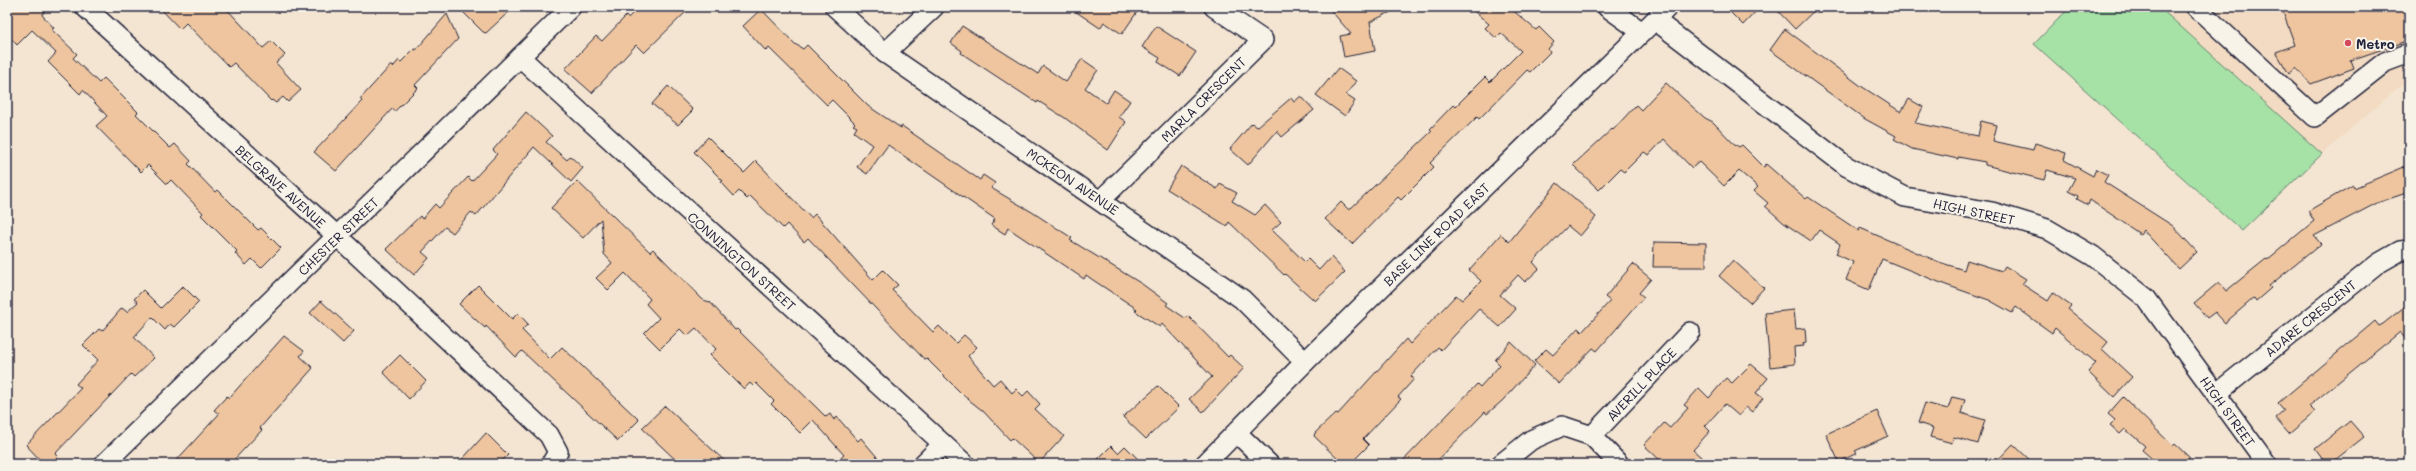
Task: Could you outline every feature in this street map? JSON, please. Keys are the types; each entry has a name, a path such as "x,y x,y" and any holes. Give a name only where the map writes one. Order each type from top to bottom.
{"street":[{"name":"BELGRAVE AVENUE","path":"85,7 337,236 549,435 555,458"},
{"name":"CHESTER STREET","path":"104,464 571,7"},
{"name":"MCKEON AVENUE","path":"834,7 885,53 1242,298 1305,362"},
{"path":"885,53 934,7"},
{"name":"MARLA CRESCENT","path":"1101,200 1263,40 1214,7"},
{"name":"HIGH STREET","path":"1607,7 1655,20 1846,166 1905,197 1992,212 2048,229 2093,256 2146,298 2267,464"},
{"path":"2196,7 2315,117 2385,62 2409,53"},
{"name":"BASE LINE ROAD EAST","path":"1205,464 1305,362 1655,20"},
{"name":"CONNINGTON STREET","path":"520,57 965,464"},
{"name":"ADARE CRESCENT","path":"2216,394 2379,263 2400,251 2409,250"},
{"name":"AVERILL PLACE","path":"1592,436 1690,332"},
{"path":"1501,464 1531,440 1562,426 1592,436 1619,464"},
{"path":"1237,433 1269,464"},
{"path":"922,464 943,444"}],"shaded area":[{"path":"2159,7 2409,7 2409,78 2322,154"}],"green space":[{"path":"2070,7 2159,7 2322,154 2242,231 2034,44"}],"building":[{"path":"7,7 47,7 42,15 54,28 52,30 77,54 73,58 99,83 104,78 138,112 136,114 170,148 175,144 191,161 188,164 215,192 218,190 258,230 261,228 281,248 261,268 252,259 246,265 235,253 237,251 201,215 203,213 171,180 167,184 148,165 141,172 96,126 107,116 83,90 80,94 48,62 56,53 32,30 17,45 7,34"},
{"path":"159,7 225,7 263,48 271,41 285,55 276,63 301,90 288,102 283,97 276,103 272,100 271,101 234,63 229,67 186,23 180,29"},
{"path":"458,7 514,7 486,33 483,32"},
{"path":"639,7 691,7 644,53 636,45 592,93 565,69 596,36 602,41 626,16 628,18"},
{"path":"1069,7 1129,7 1137,12 1122,34 1104,22 1100,28"},
{"path":"1328,7 1401,7 1370,22 1375,51 1344,57 1340,36 1351,34"},
{"path":"1469,7 1509,7 1536,30 1539,27 1554,42 1548,49 1550,52 1530,72 1527,70 1479,119 1477,117 1430,163 1434,167 1401,200 1398,197 1352,244 1325,219 1341,202 1349,210 1432,131 1430,129 1453,105 1455,107 1485,77 1490,82 1521,51 1501,33 1496,38 1485,28 1489,24"},
{"path":"1725,7 1760,7 1743,25"},
{"path":"1774,7 1818,7 1795,29"},
{"name":"Metro","path":"2281,7 2409,7 2409,40 2351,60 2354,68 2311,84 2296,68 2289,74 2276,52 2295,45"},
{"path":"761,9 795,44 803,49 807,45 868,106 901,128 902,126 980,180 983,175 995,183 991,188 1032,212 1072,238 1070,240 1142,284 1168,303 1166,305 1185,318 1188,316 1228,357 1230,355 1244,368 1203,412 1189,399 1212,377 1162,324 1160,327 1135,311 1137,309 1086,275 1084,279 1008,228 1005,234 991,225 995,219 888,145 867,174 857,167 872,145 854,132 857,127 853,125 855,123 832,100 827,105 769,48 766,51 743,26"},
{"path":"447,14 458,39 415,85 418,88 395,111 392,109 336,171 314,152 362,101 360,99 391,65 393,67 399,60 401,62 414,49 416,50"},
{"path":"962,26 1038,74 1043,66 1066,82 1082,59 1098,70 1085,88 1106,103 1114,90 1130,101 1119,117 1126,122 1108,150 1065,118 1038,101 1037,103 961,53 962,51 951,43"},
{"path":"1156,26 1196,52 1180,76 1158,62 1160,58 1142,47"},
{"path":"1785,29 1861,86 1901,112 1909,99 1923,107 1915,123 1978,136 1981,121 1997,125 1993,141 2033,150 2035,143 2066,153 2064,160 2093,176 2096,169 2108,175 2104,182 2173,226 2197,252 2179,269 2143,230 2140,234 2090,200 2088,205 2077,199 2078,196 2068,191 2075,178 2047,170 2044,180 1985,165 1985,162 1958,157 1958,159 1912,149 1894,139 1896,136 1865,119 1770,50"},
{"path":"1338,68 1356,81 1346,95 1355,101 1345,116 1316,95"},
{"path":"1666,83 1705,118 1713,122 1732,142 1739,147 1742,145 1764,167 1766,164 1806,199 1808,197 1859,231 1860,228 1939,262 1964,270 1967,260 2002,271 2005,266 2026,279 2022,284 2048,301 2053,293 2071,306 2068,309 2108,342 2102,349 2132,377 2114,397 2088,372 2096,363 2055,328 2052,333 2016,307 2012,313 1989,300 1946,285 1882,259 1869,290 1846,280 1853,262 1836,254 1840,244 1819,230 1811,241 1784,223 1765,206 1768,203 1754,191 1758,187 1739,171 1724,186 1699,162 1692,168 1664,139 1649,155 1644,152 1624,172 1620,169 1599,190 1573,165 1612,129 1613,130 1636,105 1641,110"},
{"path":"668,86 693,110 678,125 652,104"},
{"path":"1301,96 1314,110 1282,137 1277,131 1248,165 1230,149 1252,123 1257,127 1291,98 1294,102"},
{"path":"526,112 552,136 546,142 567,160 570,156 583,168 571,182 534,147 476,216 471,212 453,233 445,227 422,252 429,258 414,275 386,249 420,216 422,219 435,204 439,208 468,177 472,181 497,154 493,150"},
{"path":"708,137 744,173 756,161 811,218 815,214 873,280 883,270 898,285 892,290 933,332 939,326 956,343 964,335 977,347 968,356 993,385 1000,379 1012,393 1016,389 1023,396 1028,391 1040,404 1035,409 1064,436 1039,463 1012,438 1010,440 983,411 964,396 926,358 924,359 808,238 804,242 787,224 783,228 750,196 747,199 739,191 734,196 721,182 723,181 694,152"},
{"path":"1181,166 1217,189 1220,184 1237,193 1232,201 1255,215 1265,205 1281,222 1272,230 1305,262 1308,259 1319,270 1331,257 1345,272 1315,301 1285,274 1284,275 1229,222 1227,226 1167,189"},
{"path":"2404,167 2409,178 2409,192 2377,203 2314,236 2321,244 2269,286 2271,288 2256,301 2254,298 2225,323 2215,312 2207,318 2194,303 2219,282 2226,291 2266,259 2267,260 2314,221 2308,211 2353,185 2354,188"},
{"path":"577,181 650,252 653,249 703,300 710,302 735,330 737,329 826,417 830,414 834,420 837,417 858,441 861,438 883,464 834,464 844,455 813,420 800,433 771,404 774,401 756,383 753,386 750,383 744,389 710,355 716,349 696,328 687,336 680,329 660,349 644,333 659,318 646,304 650,299 625,273 608,290 596,278 612,263 604,254 601,219 583,238 551,208"},
{"path":"1557,183 1596,217 1580,236 1568,226 1533,262 1539,269 1525,282 1518,275 1500,295 1516,309 1500,327 1479,309 1441,350 1438,347 1411,376 1414,379 1398,397 1401,399 1363,439 1369,445 1350,464 1343,464 1314,436 1315,433 1336,413 1338,414 1406,339 1410,344 1456,295 1462,300 1481,281 1469,270 1501,234 1509,242"},
{"path":"1654,242 1706,243 1706,267 1653,267"},
{"path":"1733,260 1764,288 1750,303 1719,276"},
{"path":"1633,264 1651,279 1639,293 1644,297 1597,351 1593,348 1559,384 1534,361 1546,349 1553,355 1578,328 1582,332 1610,301 1605,297"},
{"path":"478,285 512,319 518,313 528,324 522,330 550,359 562,347 639,420 618,441 522,351 516,357 486,326 485,328 459,304"},
{"path":"183,286 199,302 174,327 170,324 165,330 152,317 134,337 154,358 134,377 131,374 55,454 58,457 51,464 44,464 26,445 81,388 76,384 98,360 83,345 99,329 102,331 122,308 127,312 138,302 134,299 143,290 161,308"},
{"path":"321,301 354,331 343,343 310,313"},
{"path":"2409,303 2409,344 2400,332 2309,406 2315,412 2289,434 2275,418 2284,410 2278,403 2375,321 2379,326 2383,324"},
{"path":"1794,310 1796,329 1805,328 1806,342 1803,343 1804,346 1794,347 1795,364 1770,367 1765,313"},
{"path":"284,336 304,351 300,356 313,368 260,428 262,430 230,464 173,464 219,414 214,410 227,396 229,398"},
{"path":"1511,342 1535,365 1502,401 1487,414 1485,412 1434,464 1400,464 1477,384 1480,387 1500,365 1495,360"},
{"path":"400,355 426,381 409,399 383,372"},
{"path":"1751,364 1768,378 1756,393 1763,398 1752,412 1746,407 1739,416 1725,404 1705,426 1710,431 1693,450 1709,464 1664,464 1644,445 1664,423 1670,428 1688,408 1684,405 1699,388 1709,398 1726,378 1732,383"},
{"path":"1158,386 1179,407 1146,439 1123,417"},
{"path":"1952,397 1965,400 1961,413 1985,420 1978,444 1954,437 1952,443 1930,437 1933,428 1918,423 1925,403 1948,409"},
{"path":"2123,397 2173,446 2175,444 2189,457 2183,464 2158,464 2142,450 2145,446 2125,429 2120,434 2110,425 2115,420 2108,414"},
{"path":"665,406 728,464 680,464 642,428"},
{"path":"1877,411 1888,436 1855,451 1857,453 1839,462 1826,434"},
{"path":"2350,421 2364,437 2330,464 2326,464 2315,449"},
{"path":"486,433 508,455 499,464 458,464"},
{"path":"2013,444 2034,464 1994,464"},
{"path":"1111,446 1118,453 1125,446 1143,464 1093,464"}],"place":[{"name":"Metro","path":"2348,43"}]}
